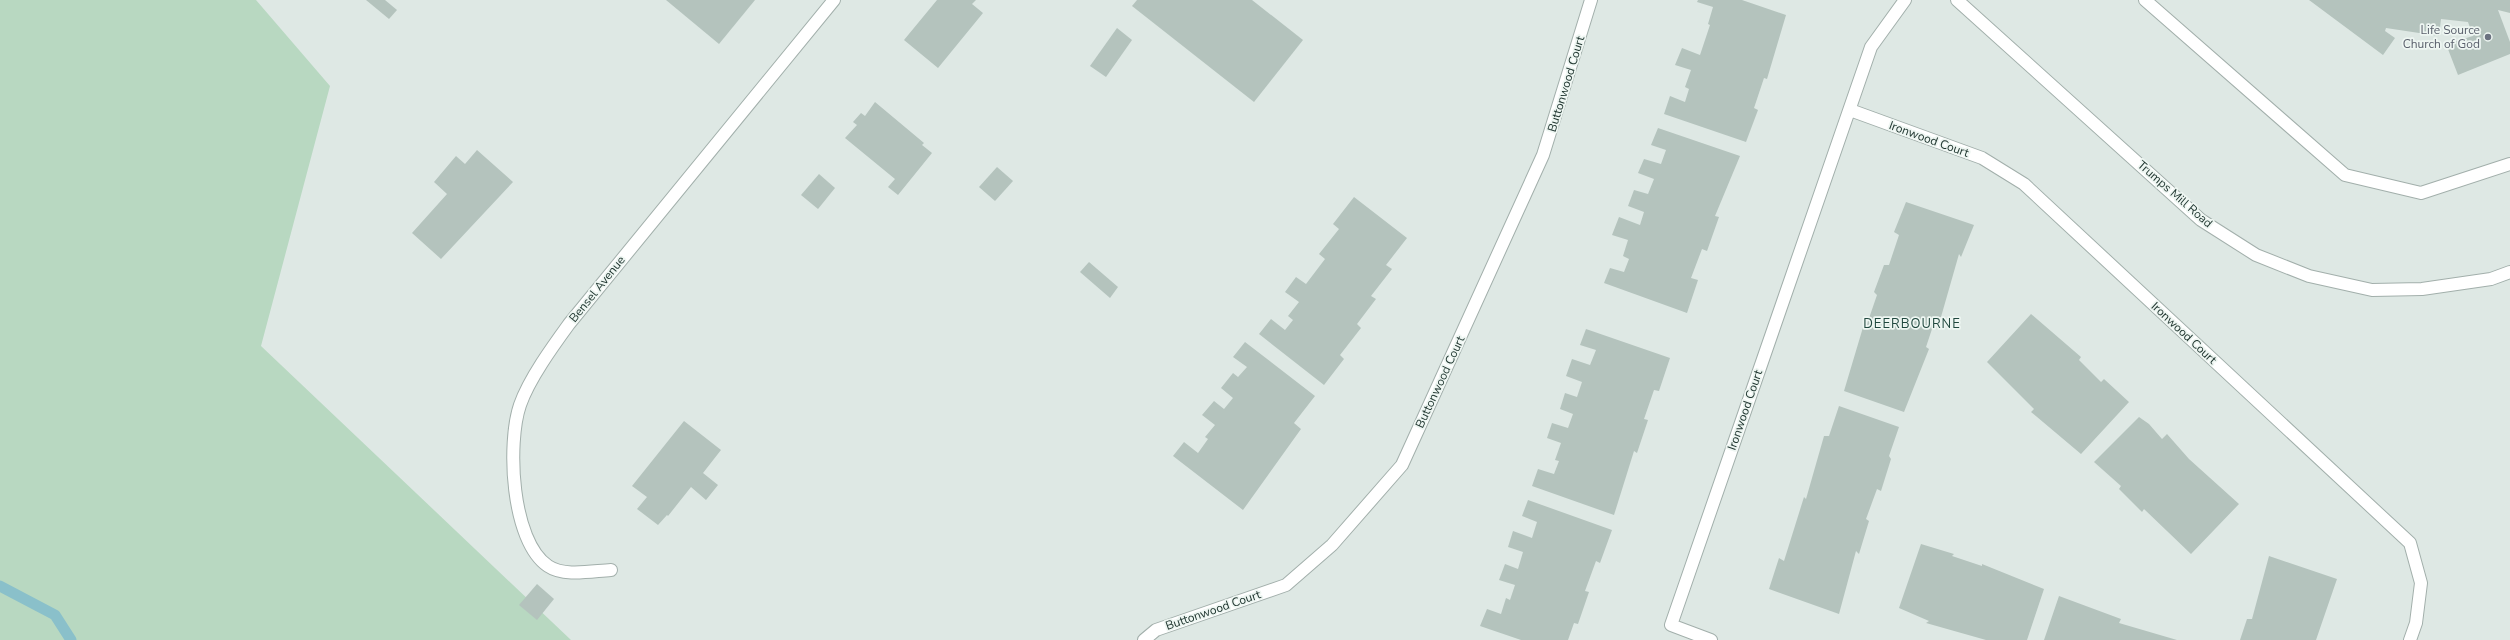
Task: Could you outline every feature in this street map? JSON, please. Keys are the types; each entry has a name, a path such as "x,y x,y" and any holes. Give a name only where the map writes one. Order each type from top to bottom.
{"street":[{"name":"Bensel Avenue","path":"611,570 565,572 548,566 534,553 523,530 516,494 515,430 520,404 548,353 569,324 834,0"},
{"name":"Buttonwood Court","path":"1144,640 1156,630 1286,585 1332,545 1402,465 1543,155 1591,0"},
{"name":"Ironwood Court","path":"1711,640 1671,625 1871,47 1905,0"},
{"name":"Trumps Mill Road","path":"1957,0 2201,220 2256,255 2309,276 2372,290 2422,289 2491,279 2510,272"},
{"path":"2145,0 2345,175 2420,192 2510,164"},
{"name":"Ironwood Court","path":"1850,110 1982,158 2024,184 2410,543 2420,583 2416,623 2410,640"}],"green space":[{"path":"0,0 256,0 330,86 261,346 571,640 0,640"}],"building":[{"path":"366,0 385,0 397,10 389,19"},
{"path":"666,0 755,0 719,44"},
{"path":"937,0 976,0 972,4 983,13 938,68 904,40"},
{"path":"1137,0 1252,0 1303,40 1254,102 1132,6"},
{"path":"1698,0 1742,0 1786,15 1767,79 1764,78 1754,108 1758,110 1746,142 1664,114 1670,96 1685,102 1689,89 1685,87 1691,70 1675,65 1682,48 1700,55 1710,25 1708,24 1713,7 1697,2"},
{"name":"Life Source Church of God","path":"2309,0 2510,0 2510,13 2498,10 2510,42 2510,54 2458,75 2446,44 2473,36 2468,22 2441,19 2439,36 2386,28 2385,31 2395,38 2383,55"},
{"path":"1117,28 1132,40 1106,77 1090,66"},
{"path":"875,102 924,143 922,145 932,153 898,195 888,187 895,179 845,138 857,125 853,122 861,113 865,116"},
{"path":"1658,128 1740,156 1715,216 1719,217 1707,251 1702,249 1691,278 1698,280 1687,313 1604,283 1610,268 1624,272 1629,259 1623,256 1628,240 1612,235 1619,217 1640,225 1644,212 1628,206 1634,190 1648,194 1654,179 1638,173 1644,159 1661,164 1666,150 1651,145"},
{"path":"477,150 513,182 441,259 412,233 447,194 434,182 456,156 465,164"},
{"path":"997,167 1013,181 995,201 979,187"},
{"path":"819,174 835,188 818,209 801,195"},
{"path":"1354,197 1407,238 1386,265 1392,269 1371,296 1376,299 1357,324 1361,328 1340,355 1344,359 1324,385 1259,334 1271,319 1285,330 1293,320 1288,316 1299,302 1285,292 1296,277 1306,284 1325,259 1319,254 1339,229 1333,224"},
{"path":"1906,202 1974,225 1961,257 1959,254 1941,317 1936,317 1926,347 1929,349 1904,412 1844,391 1864,324 1866,327 1877,295 1874,292 1884,265 1889,265 1899,235 1894,232"},
{"path":"1089,262 1118,287 1110,298 1080,272"},
{"path":"2031,314 2081,357 2079,360 2101,382 2104,379 2129,402 2081,454 2031,412 2034,409 1987,362"},
{"path":"1586,329 1670,358 1659,391 1654,390 1644,419 1648,420 1637,453 1634,451 1614,515 1532,486 1538,469 1554,474 1559,461 1555,460 1561,443 1547,438 1552,423 1568,428 1573,414 1560,409 1565,393 1577,397 1582,382 1566,376 1572,359 1590,365 1596,350 1580,345"},
{"path":"1245,342 1315,396 1294,423 1301,429 1243,510 1173,456 1184,442 1198,453 1208,439 1205,437 1215,425 1202,415 1214,401 1224,409 1233,398 1221,388 1233,373 1238,377 1247,367 1233,357"},
{"path":"1839,406 1899,427 1889,456 1891,459 1881,491 1877,489 1866,519 1869,521 1859,554 1856,551 1839,614 1769,589 1779,558 1784,561 1804,497 1806,499 1824,436 1829,436"},
{"path":"2139,417 2149,424 2162,439 2167,434 2189,459 2239,504 2191,554 2144,509 2142,512 2119,489 2121,486 2094,462"},
{"path":"684,421 721,450 703,473 718,485 706,500 691,487 668,516 667,515 658,525 637,509 647,497 632,486"},
{"path":"1528,500 1612,530 1600,563 1596,561 1585,591 1589,592 1578,624 1574,623 1568,640 1521,640 1480,626 1487,609 1501,614 1506,598 1510,600 1515,585 1499,580 1505,564 1518,569 1523,552 1508,547 1513,531 1532,538 1537,522 1522,516"},
{"path":"1921,544 1954,554 1952,556 1982,566 1982,564 2044,589 2027,640 1986,640 1926,623 1929,621 1899,608"},
{"path":"2269,556 2337,579 2316,640 2240,640 2247,619 2252,619"},
{"path":"537,584 554,599 537,620 519,605"},
{"path":"2059,596 2121,619 2119,623 2177,640 2044,640"}],"waterway":[{"path":"0,586 55,615 71,640"}],"place":[{"name":"Life Source Church of God","path":"2488,37"}],"district":[{"name":"DEERBOURNE","path":"1912,324"}]}
